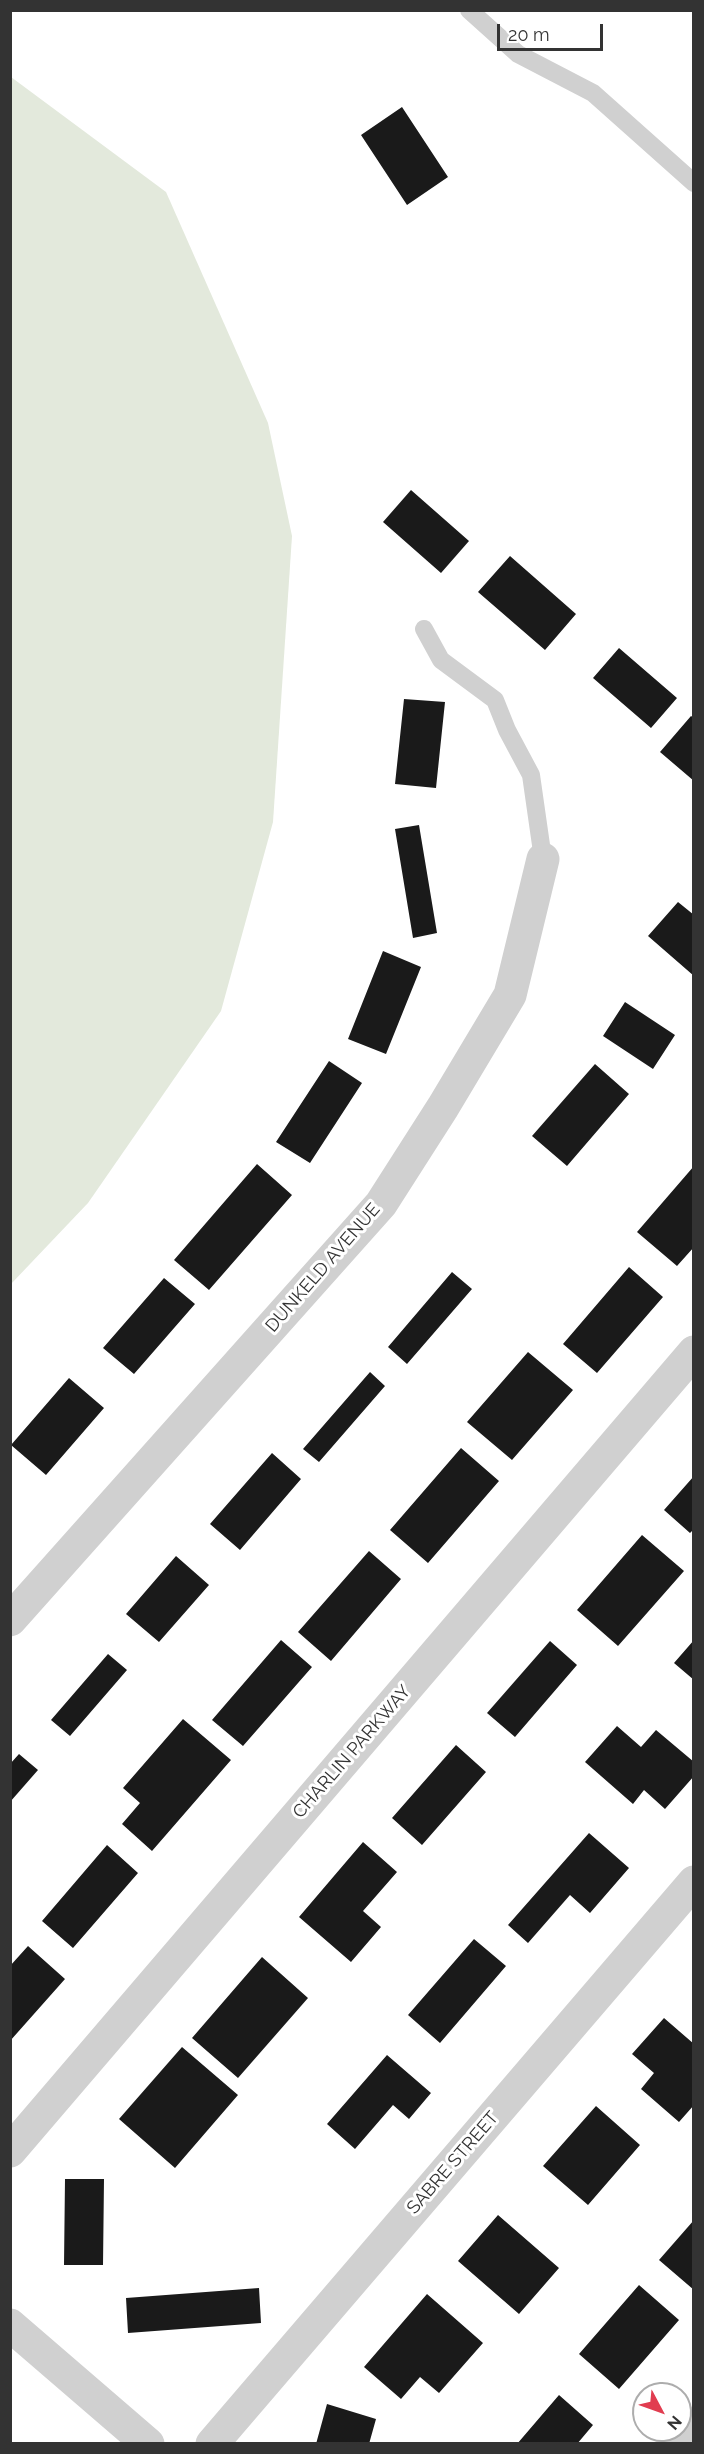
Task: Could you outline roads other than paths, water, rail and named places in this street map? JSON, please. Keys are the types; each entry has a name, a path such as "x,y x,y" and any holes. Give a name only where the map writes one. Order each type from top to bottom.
{"street":[{"name":"DUNKELD AVENUE","path":"10,1620 381,1204 443,1107 510,995 543,859"},
{"name":"CHARLIN PARKWAY","path":"10,2151 693,1353"},
{"name":"SABRE STREET","path":"212,2444 693,1882"},
{"path":"10,2325 148,2444"},
{"path":"676,2444 693,2424"}],"lane":[{"path":"469,10 518,54 593,93 693,183"},
{"path":"424,629 441,660 495,700 507,730 531,775 543,859"}]}
